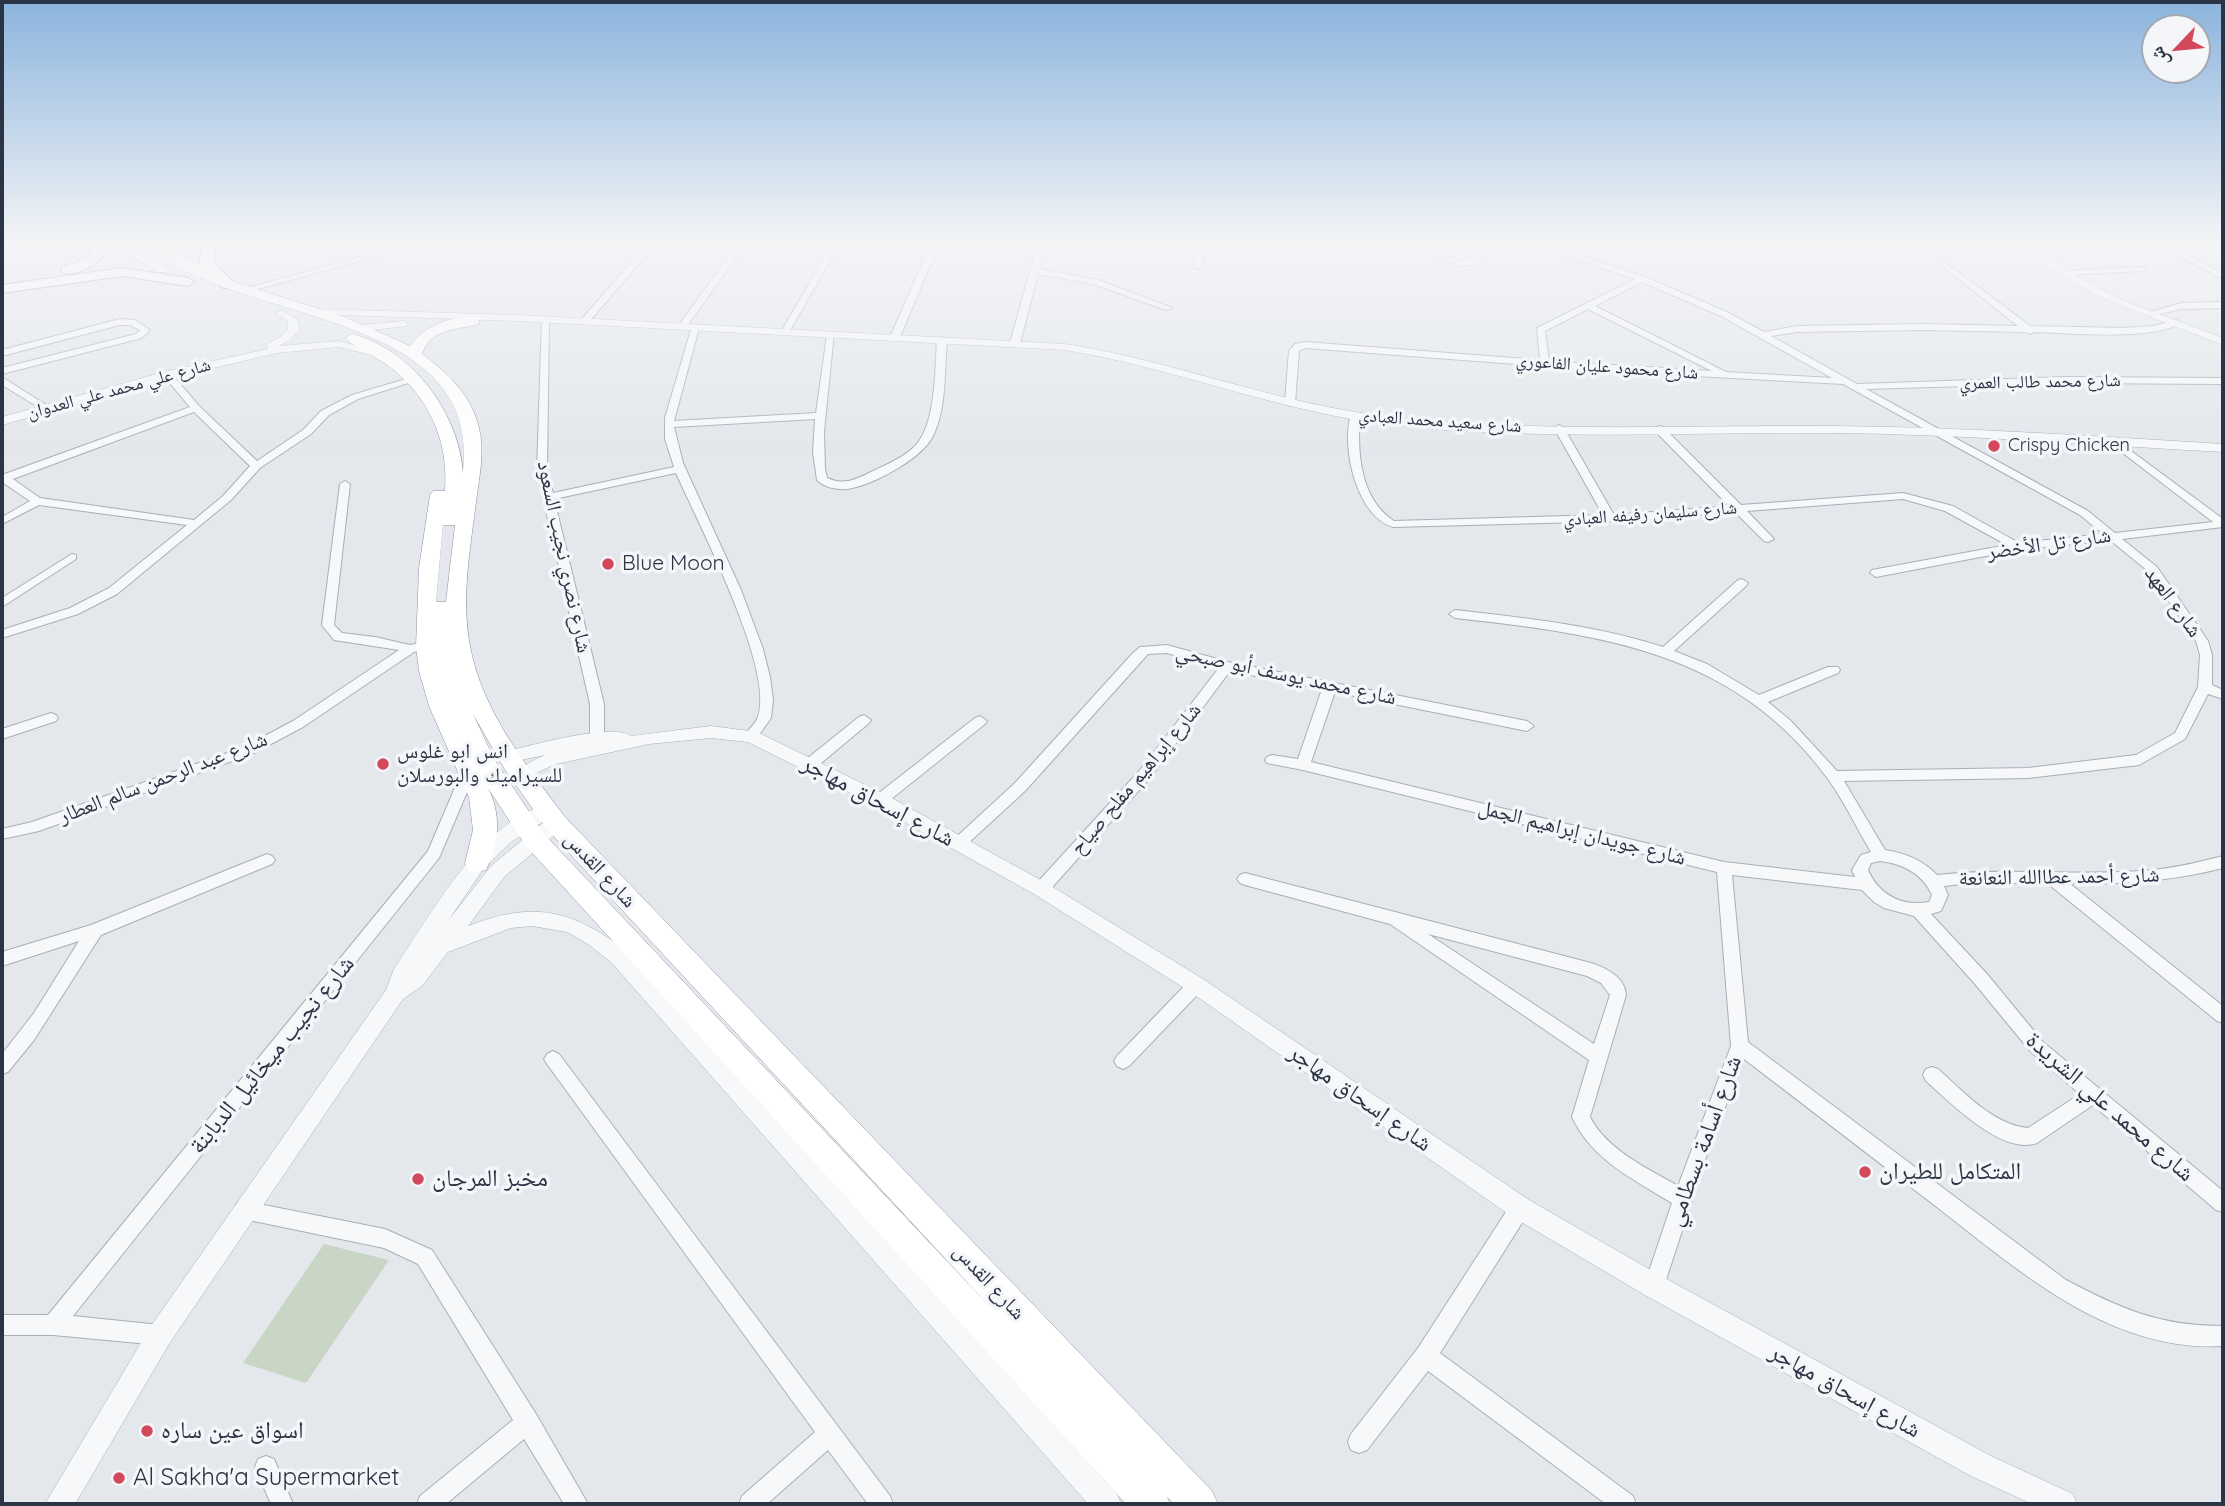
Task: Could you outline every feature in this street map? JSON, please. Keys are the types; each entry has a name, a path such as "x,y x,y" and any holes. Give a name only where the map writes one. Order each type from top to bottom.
{"highway":[{"name":"شارع القدس","path":"318,312 449,385 464,408 471,427 473,451 459,561 456,601 458,635 475,693 506,757 522,779 541,825 1151,1504"},
{"name":"شارع القدس","path":"281,313 353,331 382,355 415,367 436,403 453,461 454,484 442,601 445,657 462,717 496,781 1199,1504"},
{"path":"415,367 419,341 425,334 447,325 474,321"},
{"path":"439,415 454,414 464,408"},
{"path":"453,461 443,474 438,499 428,596 418,647 435,693 481,797 487,823 477,863"}],"street":[{"name":"شارع سعيد محمد العبادي","path":"326,312 542,319 1015,343 1101,352 1290,402 1355,416 1433,424 1559,428 1939,431 2223,448"},
{"path":"584,322 593,312"},
{"path":"698,312 689,327 669,424 678,470 706,523 763,671 764,718 751,736"},
{"path":"785,332 797,312"},
{"path":"895,337 906,312"},
{"path":"1015,343 1023,312"},
{"path":"1545,363 1540,330 1575,312"},
{"path":"1601,312 1725,374"},
{"path":"1719,312 1853,384 1906,415 1923,431"},
{"path":"2006,312 2030,331"},
{"name":"شارع علي محمد علي العدوان","path":"237,358 276,344 290,335 294,324 281,313"},
{"path":"2151,313 2223,342"},
{"name":"شارع سعيد محمد العبادي","path":"353,331 433,321 542,319"},
{"name":"شارع نصري نجيب السعود","path":"542,319 542,462 547,497 597,704 598,744"},
{"path":"2,353 120,322 132,322 146,330 139,336 2,371"},
{"path":"1764,335 1797,329 1922,327 2030,331 2142,330 2177,323"},
{"path":"831,335 821,416 819,474 822,480 832,486 847,486 866,480 913,454 926,440 932,422 942,340"},
{"name":"شارع علي محمد علي العدوان","path":"2,421 237,358 316,345 348,345 382,355"},
{"name":"شارع محمود عليان الفاعوري","path":"1290,402 1294,351 1302,345 1853,384"},
{"path":"4,630 74,611 113,591 227,498 256,466 307,432 331,408 415,367"},
{"path":"168,375 196,408 256,466"},
{"name":"شارع محمد طالب العمري","path":"1853,384 2065,380 2223,381"},
{"path":"2,381 46,408"},
{"path":"2,394 17,390"},
{"path":"4,478 196,408"},
{"path":"1890,430 1906,415"},
{"name":"شارع العهد","path":"1834,776 2028,773 2139,760 2180,736 2204,687 2206,655 2193,625 2153,570 2084,513 1906,415"},
{"path":"669,424 821,416"},
{"name":"شارع سليمان رفيفه العبادي","path":"1355,416 1353,458 1357,478 1384,520 1390,524 1611,518 1886,496 1920,498 1964,514 2017,547"},
{"path":"1559,428 1611,518"},
{"path":"1659,429 1768,539"},
{"name":"شارع تل الأخضر","path":"2115,442 2223,524"},
{"path":"547,497 678,470"},
{"path":"4,478 37,501 194,523"},
{"path":"345,484 328,625 338,637 418,647"},
{"path":"2,521 37,501"},
{"path":"2204,509 2223,508"},
{"name":"شارع تل الأخضر","path":"1876,573 2017,547 2223,524"},
{"path":"2,603 72,557"},
{"path":"1667,650 1742,583"},
{"path":"1455,614 1535,622 1622,637 1667,650 1714,672 1758,701 1791,728 1834,776 1880,855"},
{"name":"شارع عبد الرحمن سالم العطار","path":"2,834 34,827 249,750 298,724 418,647"},
{"name":"شارع محمد يوسف أبو صبحي","path":"958,844 1020,788 1145,650 1167,649 1227,666 1527,726"},
{"name":"شارع إبراهيم مفلح صياح","path":"1041,889 1145,774 1227,666"},
{"path":"1758,701 1833,670"},
{"path":"1303,765 1331,686"},
{"path":"2204,687 2223,695"},
{"path":"2,734 51,718"},
{"path":"809,765 864,720"},
{"path":"880,800 980,721"},
{"name":"شارع إسحاق مهاجر","path":"506,757 711,732 751,736 880,800 1041,889 1196,985 1520,1208 1654,1286 1981,1466 2063,1504"},
{"name":"شارع إسحاق مهاجر","path":"522,779 543,762 598,744"},
{"name":"شارع جويدان إبراهيم الجمل","path":"1272,760 1303,765 1724,868 1864,884"},
{"name":"شارع نجيب ميخائيل الدبابنة","path":"53,1325 434,854 469,771"},
{"path":"59,1504 160,1335 396,993 401,975 477,863 495,844 541,825"},
{"path":"396,993 415,980 498,871 541,825"},
{"path":"1880,855 1900,858 1920,867 1935,881 1940,895 1935,906 1919,911 1898,908 1878,898 1864,884 1860,870 1866,859 1880,855"},
{"path":"2,959 95,930 267,860"},
{"name":"شارع أحمد عطاالله النعانعة","path":"1935,881 1962,876 2119,879 2177,874 2223,862"},
{"name":"شارع أسامة بسطامي","path":"1654,1286 1682,1199 1740,1046 1724,868"},
{"path":"2051,877 2223,1016"},
{"path":"1245,879 1591,970 1607,978 1618,990 1618,995 1581,1117 1584,1126 1603,1148 1682,1199"},
{"name":"شارع محمد علي الشريدة","path":"1919,911 1981,979 2037,1047 2092,1096 2223,1203"},
{"path":"1387,915 1599,1057"},
{"path":"441,946 494,923 534,919 571,923 596,936 618,956 1107,1504"},
{"path":"2,1066 54,998 95,930"},
{"path":"1123,1061 1196,985"},
{"path":"1740,1046 2059,1287 2108,1313 2154,1331 2198,1338 2223,1336"},
{"path":"553,1059 883,1504"},
{"path":"1932,1075 2000,1130 2020,1138 2030,1137 2092,1096"},
{"path":"1359,1442 1426,1356 1520,1208"},
{"path":"244,1210 386,1239 425,1257 577,1504"},
{"path":"2,1325 53,1325 160,1335"},
{"path":"1426,1356 1625,1504"},
{"path":"428,1504 528,1422"},
{"path":"750,1504 829,1433"},
{"path":"266,1466 282,1504"}],"green space":[{"path":"324,1244 389,1260 306,1383 243,1363"}],"place":[{"name":"Crispy Chicken","path":"1994,446"},
{"name":"Blue Moon","path":"608,564"},
{"name":"انس ابو غلوس للسيراميك والبورسلان","path":"383,764"},
{"name":"المتكامل للطيران","path":"1865,1172"},
{"name":"مخبز المرجان","path":"418,1179"},
{"name":"اسواق عين ساره","path":"147,1431"},
{"name":"Al Sakha'a Supermarket","path":"119,1478"}]}
